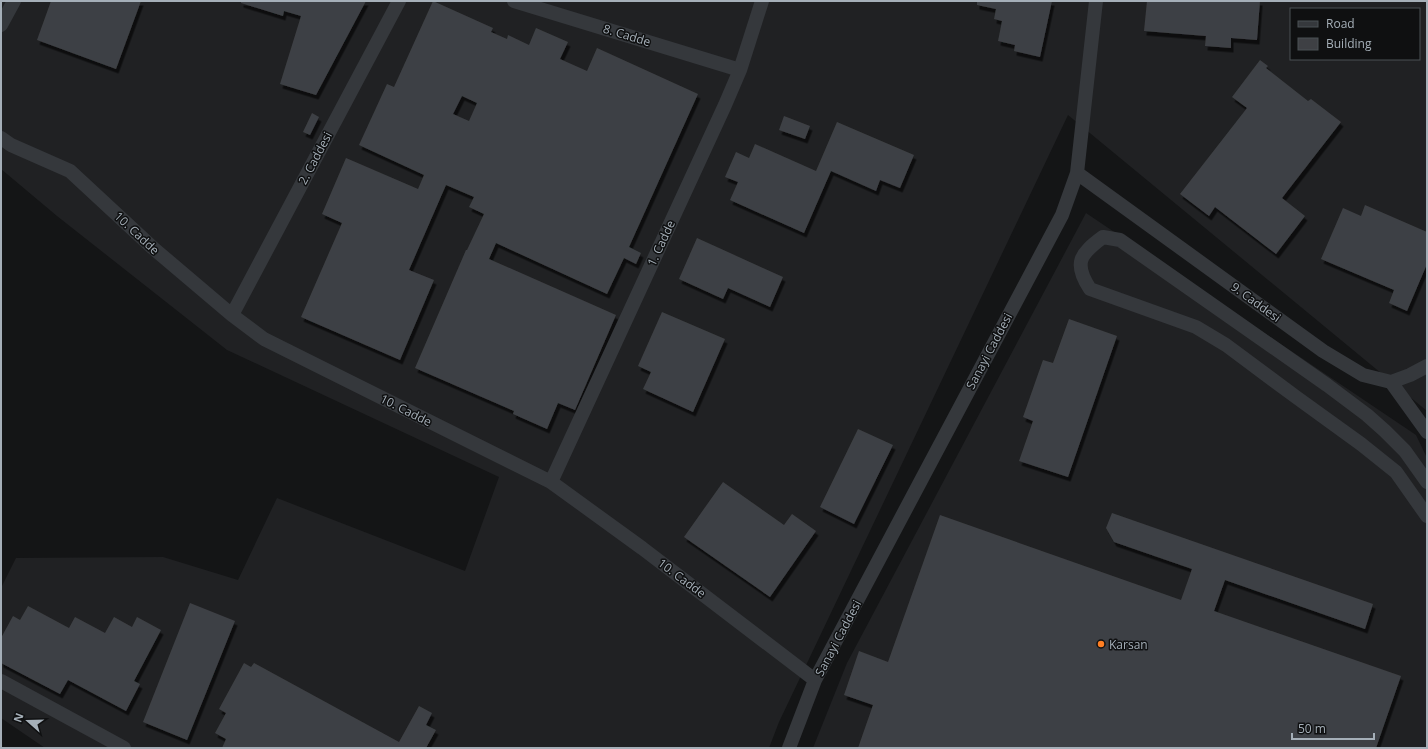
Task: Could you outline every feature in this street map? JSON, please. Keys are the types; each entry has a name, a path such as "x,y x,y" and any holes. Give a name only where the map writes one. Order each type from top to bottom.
{"street":[{"path":"1,25 14,1"},
{"name":"2. Caddesi","path":"232,315 399,1"},
{"name":"8. Cadde","path":"514,1 740,70"},
{"name":"1. Cadde","path":"551,482 722,112 740,70 762,1"},
{"name":"Sanayi Caddesi","path":"789,748 815,680 1062,215 1077,173 1096,1"},
{"name":"10. Cadde","path":"1,138 11,145 70,171 153,248 232,315 264,339 551,482 642,548 815,680"},
{"name":"9. Caddesi","path":"1077,173 1323,351 1363,375 1391,382"},
{"path":"1427,482 1405,452 1367,415 1327,385 1120,240 1103,237 1088,248 1080,261 1082,277 1090,289 1196,327 1226,345 1361,444 1396,472 1427,516"},
{"path":"1427,366 1410,375 1391,382 1427,432"},
{"path":"1,681 124,748"}],"shaded area":[{"path":"1,1 1427,1 1427,411 1068,115 779,722 769,748 45,748 1,718 1,588 16,558 163,557 238,580 277,498 465,571 499,477 227,350 57,216 1,169"},
{"path":"1086,213 1416,435 1427,458 1427,748 813,748 847,663"}],"building":[{"path":"51,1 141,1 116,69 37,40"},
{"path":"241,1 366,1 316,95 280,84 301,16 284,11 283,16 241,3"},
{"path":"433,1 493,28 491,32 507,39 508,35 529,45 536,28 568,42 560,59 587,71 597,48 698,94 629,247 641,253 636,264 624,258 607,294 496,243 489,259 616,315 575,410 558,403 547,429 513,414 514,411 415,368 466,250 484,214 469,207 474,197 446,185 409,270 434,280 400,360 301,317 342,223 322,214 346,158 418,189 424,175 359,145 387,84 394,87","holes":["462,96 477,103 469,121 453,114"]},
{"path":"977,1 1052,1 1040,57 1014,51 1015,45 998,41 1002,21 994,19 996,9 977,5"},
{"path":"1147,1 1260,1 1257,40 1231,38 1231,48 1205,46 1206,36 1144,31"},
{"path":"1260,60 1268,66 1266,68 1308,101 1311,99 1341,122 1282,198 1305,216 1276,254 1215,207 1209,216 1180,194 1247,108 1232,97"},
{"path":"312,113 319,117 310,135 303,132"},
{"path":"784,116 810,126 805,139 779,130"},
{"path":"837,122 914,155 900,188 880,180 876,191 831,171 804,233 730,200 738,182 725,177 736,152 749,158 755,144 816,171"},
{"path":"1365,205 1427,232 1427,264 1407,311 1389,303 1394,290 1321,259 1343,208 1361,216"},
{"path":"697,238 783,277 770,307 728,288 723,299 679,279"},
{"path":"662,312 725,339 693,412 643,389 651,372 638,366"},
{"path":"1069,319 1117,336 1068,477 1019,461 1033,421 1023,417 1043,360 1053,363"},
{"path":"858,429 893,445 854,524 820,507"},
{"path":"723,482 784,525 792,514 816,531 770,597 684,537"},
{"name":"Karsan","path":"1112,513 1373,604 1365,629 1225,580 1214,611 1401,676 1376,748 858,748 873,705 844,695 859,651 888,662 940,515 1181,600 1192,569 1114,542 1106,528"},
{"path":"190,603 235,621 187,740 143,722"},
{"path":"28,606 69,628 75,617 105,633 114,617 132,627 137,617 161,630 134,681 140,684 126,711 68,680 60,694 1,663 1,638 13,616 20,620"},
{"path":"244,663 251,667 254,663 399,742 419,706 432,713 426,725 436,730 426,748 222,748 226,739 215,733 226,713 219,709"}],"place":[{"name":"Karsan","path":"1101,644"}]}
